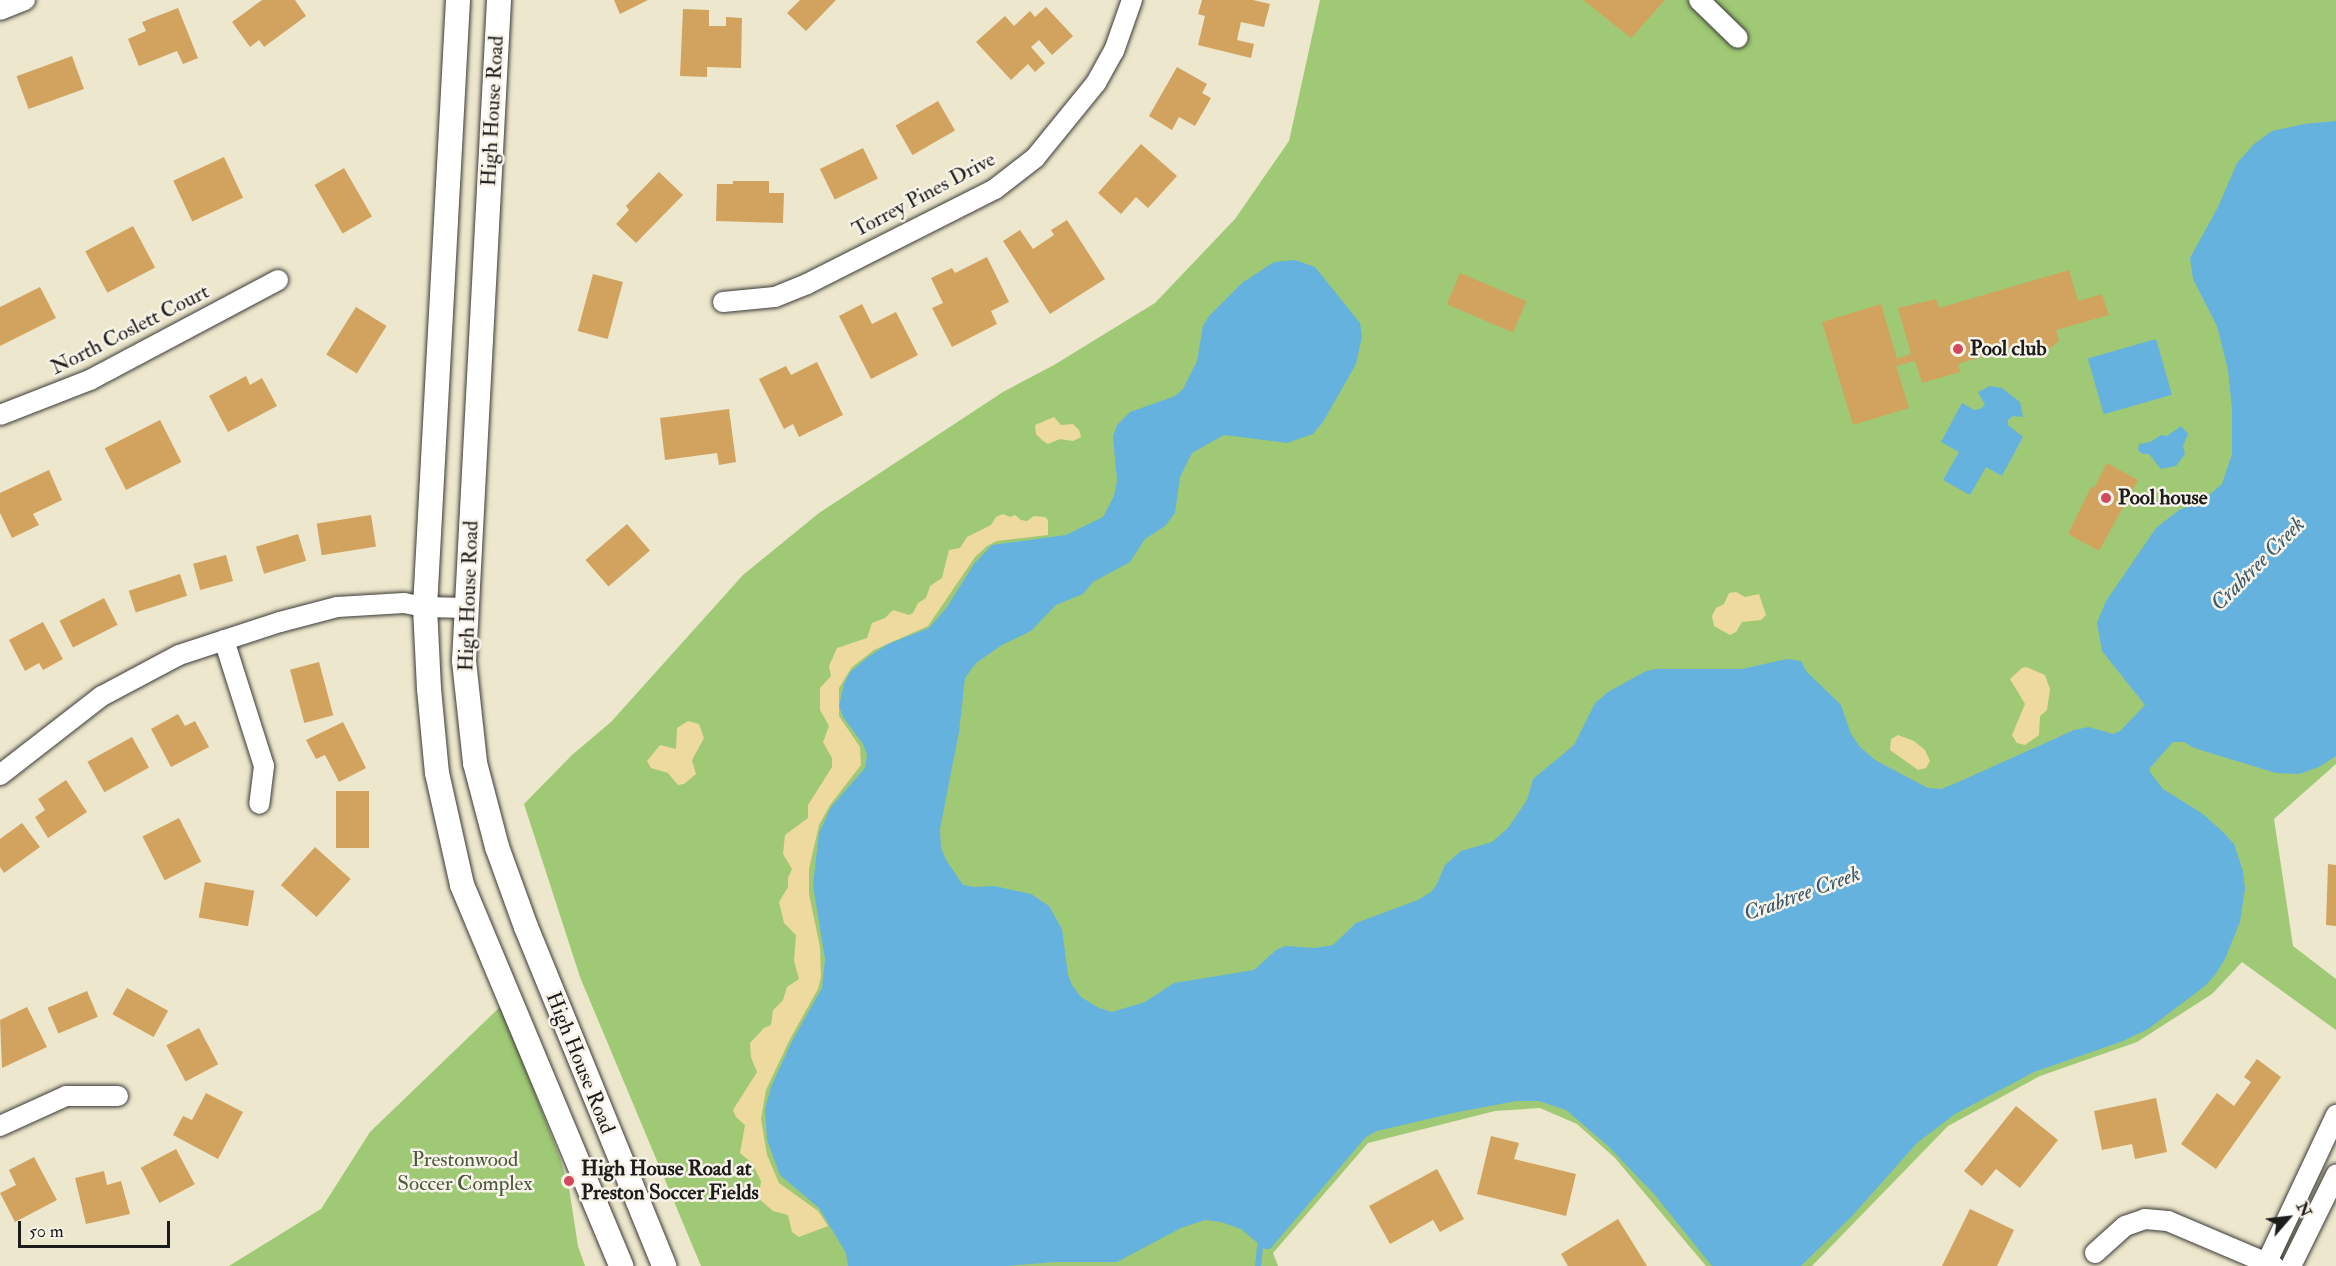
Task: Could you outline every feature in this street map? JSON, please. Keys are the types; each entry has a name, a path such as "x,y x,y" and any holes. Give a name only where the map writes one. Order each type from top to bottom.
{"main road":[{"name":"High House Road","path":"458,0 425,607 437,773 462,885 621,1266"},
{"name":"High House Road","path":"499,0 464,661 475,763 497,847 530,938 664,1266"}],"street":[{"path":"0,10 25,0"},
{"name":"Torrey Pines Drive","path":"723,302 775,297 807,284 995,189 1035,158 1096,83 1114,51 1132,0"},
{"path":"1699,0 1738,38"},
{"name":"North Coslett Court","path":"0,415 90,381 278,280"},
{"path":"0,775 102,696 179,655 280,622 337,607 404,603 425,607 467,608"},
{"path":"224,640 264,766 259,804"},
{"path":"0,1126 66,1096 118,1096"},
{"path":"2095,1253 2125,1226 2145,1219 2168,1221 2268,1265 2336,1115"},
{"path":"2291,1266 2336,1175"}],"green space":[{"path":"1320,0 2336,0 2336,764 2274,819 2293,946 2336,979 2336,1030 2242,962 2212,994 2137,1042 2040,1076 1948,1126 1812,1266 1706,1266 1615,1158 1577,1124 1540,1108 1495,1111 1368,1143 1273,1253 1278,1266 701,1266 580,977 524,804 572,755 611,722 743,575 819,513 1003,392 1054,365 1155,303 1235,219 1289,141"},
{"name":"Prestonwood Soccer Complex","path":"501,1006 560,1158 569,1188 578,1246 585,1266 229,1266 321,1209 370,1132"}],"sand":[{"path":"1054,417 1061,425 1073,424 1079,430 1081,437 1073,441 1060,439 1048,444 1043,441 1036,434 1035,425"},
{"path":"1003,514 1010,517 1015,515 1027,521 1034,516 1045,517 1048,520 1048,535 997,541 987,546 975,557 928,626 874,650 852,667 839,688 839,716 860,747 861,765 830,805 819,825 809,869 809,894 820,947 821,977 818,989 790,1039 766,1090 761,1119 767,1155 779,1183 818,1211 828,1226 799,1237 792,1232 788,1215 773,1211 758,1198 761,1181 752,1163 740,1153 745,1125 736,1117 733,1110 757,1072 751,1057 750,1043 764,1028 771,1025 773,1010 783,1000 787,987 799,979 794,961 796,935 784,923 779,902 788,887 788,878 792,869 783,854 785,835 808,818 808,805 832,767 832,758 823,742 829,726 820,710 820,688 831,676 829,666 837,648 867,638 872,623 885,618 893,610 909,615 913,613 918,603 926,598 930,586 942,578 949,550 960,548 967,537 991,525 996,517"},
{"path":"1736,592 1745,597 1759,594 1766,615 1761,620 1742,622 1736,632 1730,635 1714,626 1712,616 1716,608 1724,604 1729,593"},
{"path":"2026,667 2045,675 2050,689 2047,710 2040,716 2039,735 2025,745 2017,743 2012,735 2025,704 2010,679"},
{"path":"688,721 699,724 704,738 692,760 696,774 684,784 678,785 668,773 651,768 647,761 660,745 676,749 677,728"},
{"path":"1898,735 1914,741 1925,750 1930,761 1926,768 1918,770 1890,750 1891,739"}],"water":[{"name":"Crabtree Creek","path":"2336,121 2336,756 2319,767 2299,774 2276,773 2194,748 2184,742 2173,742 2150,768 2150,772 2163,789 2203,814 2224,833 2234,844 2243,871 2245,889 2240,922 2225,959 2215,975 2205,986 2148,1029 2123,1041 2034,1072 1955,1114 1917,1143 1853,1215 1801,1266 1712,1266 1654,1194 1608,1146 1566,1110 1539,1101 1516,1101 1458,1112 1377,1131 1366,1137 1270,1249 1265,1249 1241,1229 1221,1222 1205,1220 1181,1228 1117,1262 1054,1262 1007,1266 848,1266 846,1253 819,1208 780,1175 767,1140 765,1109 771,1087 792,1041 822,988 825,959 813,885 819,833 831,807 865,768 867,755 863,744 843,717 839,706 844,684 850,672 888,644 929,628 947,607 974,564 992,545 1066,535 1103,517 1114,496 1117,481 1113,436 1117,425 1130,412 1175,396 1183,389 1197,361 1203,326 1209,316 1242,283 1274,262 1295,260 1315,267 1360,323 1362,336 1356,364 1323,422 1313,434 1287,443 1224,435 1192,453 1180,477 1175,513 1165,526 1145,539 1130,562 1093,582 1083,594 1056,605 1031,631 1002,645 976,663 965,678 959,732 940,829 941,848 946,860 963,885 994,886 1031,894 1049,906 1062,929 1068,975 1072,985 1081,997 1099,1008 1112,1012 1145,1002 1174,983 1254,970 1276,950 1285,946 1315,948 1333,945 1356,923 1418,900 1431,892 1445,865 1461,851 1492,842 1508,828 1527,800 1533,779 1574,745 1595,703 1608,692 1646,671 1742,669 1787,659 1801,661 1806,671 1841,705 1851,734 1860,747 1875,760 1928,788 1941,789 1954,784 2074,730 2089,727 2113,734 2120,731 2145,705 2102,651 2097,623 2106,601 2156,528 2179,510 2202,501 2222,484 2232,454 2232,410 2228,370 2217,326 2193,279 2190,258 2218,207 2237,163 2254,144 2272,131 2304,124"},
{"path":"2156,339 2172,395 2104,414 2088,359"},
{"path":"1990,386 2002,388 2020,402 2023,417 2013,416 2008,420 2008,425 2023,437 2002,476 1986,467 1970,495 1943,480 1959,452 1941,442 1962,403 1974,410 1980,409 1985,405 1978,392"},
{"path":"2181,426 2188,434 2183,446 2185,454 2176,466 2161,469 2149,454 2142,454 2138,450 2139,444 2150,442 2161,435 2167,436"}],"building":[{"path":"262,0 295,0 306,16 264,47 259,40 250,47 232,22"},
{"path":"614,0 648,0 620,14"},
{"path":"800,0 836,0 806,31 787,13"},
{"path":"1202,0 1253,0 1270,4 1264,27 1241,22 1237,40 1254,44 1251,58 1198,45 1205,16 1198,14"},
{"path":"1583,0 1665,0 1631,38"},
{"path":"1046,7 1073,36 1052,55 1039,40 1031,47 1045,63 1035,72 1028,64 1011,80 976,42 1005,16 1014,26 1030,11 1035,17"},
{"path":"178,8 198,58 183,64 177,51 139,66 128,39 146,31 142,22"},
{"path":"683,9 709,10 709,26 726,26 726,17 742,18 741,68 707,67 707,77 680,76"},
{"path":"72,56 84,89 29,109 17,76"},
{"path":"1177,67 1207,84 1202,93 1211,98 1195,126 1179,117 1172,130 1149,116"},
{"path":"938,101 955,130 913,155 896,126"},
{"path":"1141,144 1177,176 1148,208 1136,197 1121,214 1098,193"},
{"path":"863,148 878,179 835,200 820,169"},
{"path":"224,157 243,198 192,221 173,181"},
{"path":"344,168 372,216 343,233 315,185"},
{"path":"659,172 683,195 636,243 616,224 629,210 626,206"},
{"path":"733,181 769,181 769,193 784,193 783,223 716,221 717,184 733,184"},
{"path":"1067,220 1105,279 1050,314 1003,241 1020,230 1033,249 1054,235 1051,230"},
{"path":"133,226 155,267 107,293 85,251"},
{"path":"987,257 1009,302 991,311 997,324 952,347 932,308 943,303 931,278 952,268 955,273"},
{"name":"Pool club","path":"2069,270 2078,301 2102,294 2109,315 2056,330 2059,341 2044,353 2021,354 2019,345 1958,364 1960,372 1922,383 1915,361 1896,366 1909,408 1853,425 1822,322 1881,304 1897,359 1911,354 1898,308 1936,299 1939,308"},
{"path":"1460,273 1526,301 1513,332 1447,304"},
{"path":"593,274 623,282 608,339 578,331"},
{"path":"40,287 56,318 0,346 0,307"},
{"path":"862,304 872,324 896,312 918,355 871,379 839,316"},
{"path":"356,307 387,326 357,374 326,354"},
{"path":"817,362 843,415 799,437 793,424 784,429 759,379 786,366 791,375"},
{"path":"246,376 250,385 262,378 277,406 228,432 209,396"},
{"path":"729,409 736,462 719,465 717,453 665,460 660,418"},
{"path":"160,420 181,462 126,490 105,448"},
{"name":"Pool house","path":"2107,463 2138,480 2099,551 2068,534 2091,487 2094,488"},
{"path":"49,470 62,500 33,514 39,525 12,538 0,513 0,493"},
{"path":"371,515 376,547 322,555 317,524"},
{"path":"627,524 650,550 608,586 585,560"},
{"path":"298,534 306,561 264,574 256,547"},
{"path":"226,555 233,581 200,590 193,564"},
{"path":"180,574 187,596 136,613 129,591"},
{"path":"104,598 118,625 73,647 59,621"},
{"path":"43,622 63,659 43,670 39,663 25,671 9,640"},
{"path":"319,662 333,715 304,723 290,670"},
{"path":"178,714 185,726 195,721 209,747 171,767 151,729"},
{"path":"343,722 366,768 339,782 325,755 316,759 306,740"},
{"path":"132,737 149,768 104,792 87,762"},
{"path":"66,780 87,812 48,838 35,817 45,810 38,799"},
{"path":"336,791 369,791 369,848 336,848"},
{"path":"179,818 201,862 165,880 142,837"},
{"path":"22,823 40,847 4,873 0,867 0,839"},
{"path":"315,847 351,879 317,917 281,885"},
{"path":"2328,864 2336,865 2336,926 2326,925"},
{"path":"205,882 254,891 248,926 199,917"},
{"path":"127,988 168,1011 154,1037 112,1014"},
{"path":"87,991 98,1017 58,1034 47,1008"},
{"path":"27,1007 47,1047 2,1068 0,1020"},
{"path":"199,1028 218,1064 186,1082 166,1045"},
{"path":"2257,1059 2281,1077 2216,1169 2181,1144 2217,1093 2234,1106 2251,1082 2244,1077"},
{"path":"206,1093 243,1112 218,1159 173,1135 183,1116 192,1120"},
{"path":"2156,1098 2167,1152 2135,1159 2132,1144 2102,1150 2094,1111"},
{"path":"2016,1106 2058,1140 2020,1188 1996,1169 1982,1186 1964,1171"},
{"path":"1491,1136 1519,1143 1514,1159 1576,1174 1566,1216 1477,1194"},
{"path":"176,1149 195,1184 159,1203 141,1168"},
{"path":"34,1157 57,1200 15,1222 0,1193 16,1185 9,1170"},
{"path":"1437,1169 1464,1219 1440,1232 1433,1220 1390,1244 1369,1206"},
{"path":"104,1171 107,1185 121,1181 130,1214 86,1224 75,1178"},
{"path":"1970,1209 2014,1230 1997,1266 1942,1266"},
{"path":"1618,1219 1647,1266 1568,1266 1561,1254"}],"waterway":[{"path":"1258,1266 1261,1239"}],"place":[{"name":"Pool club","path":"1958,349"},
{"name":"Pool house","path":"2106,498"},
{"name":"High House Road at Preston Soccer Fields","path":"569,1181"}]}
